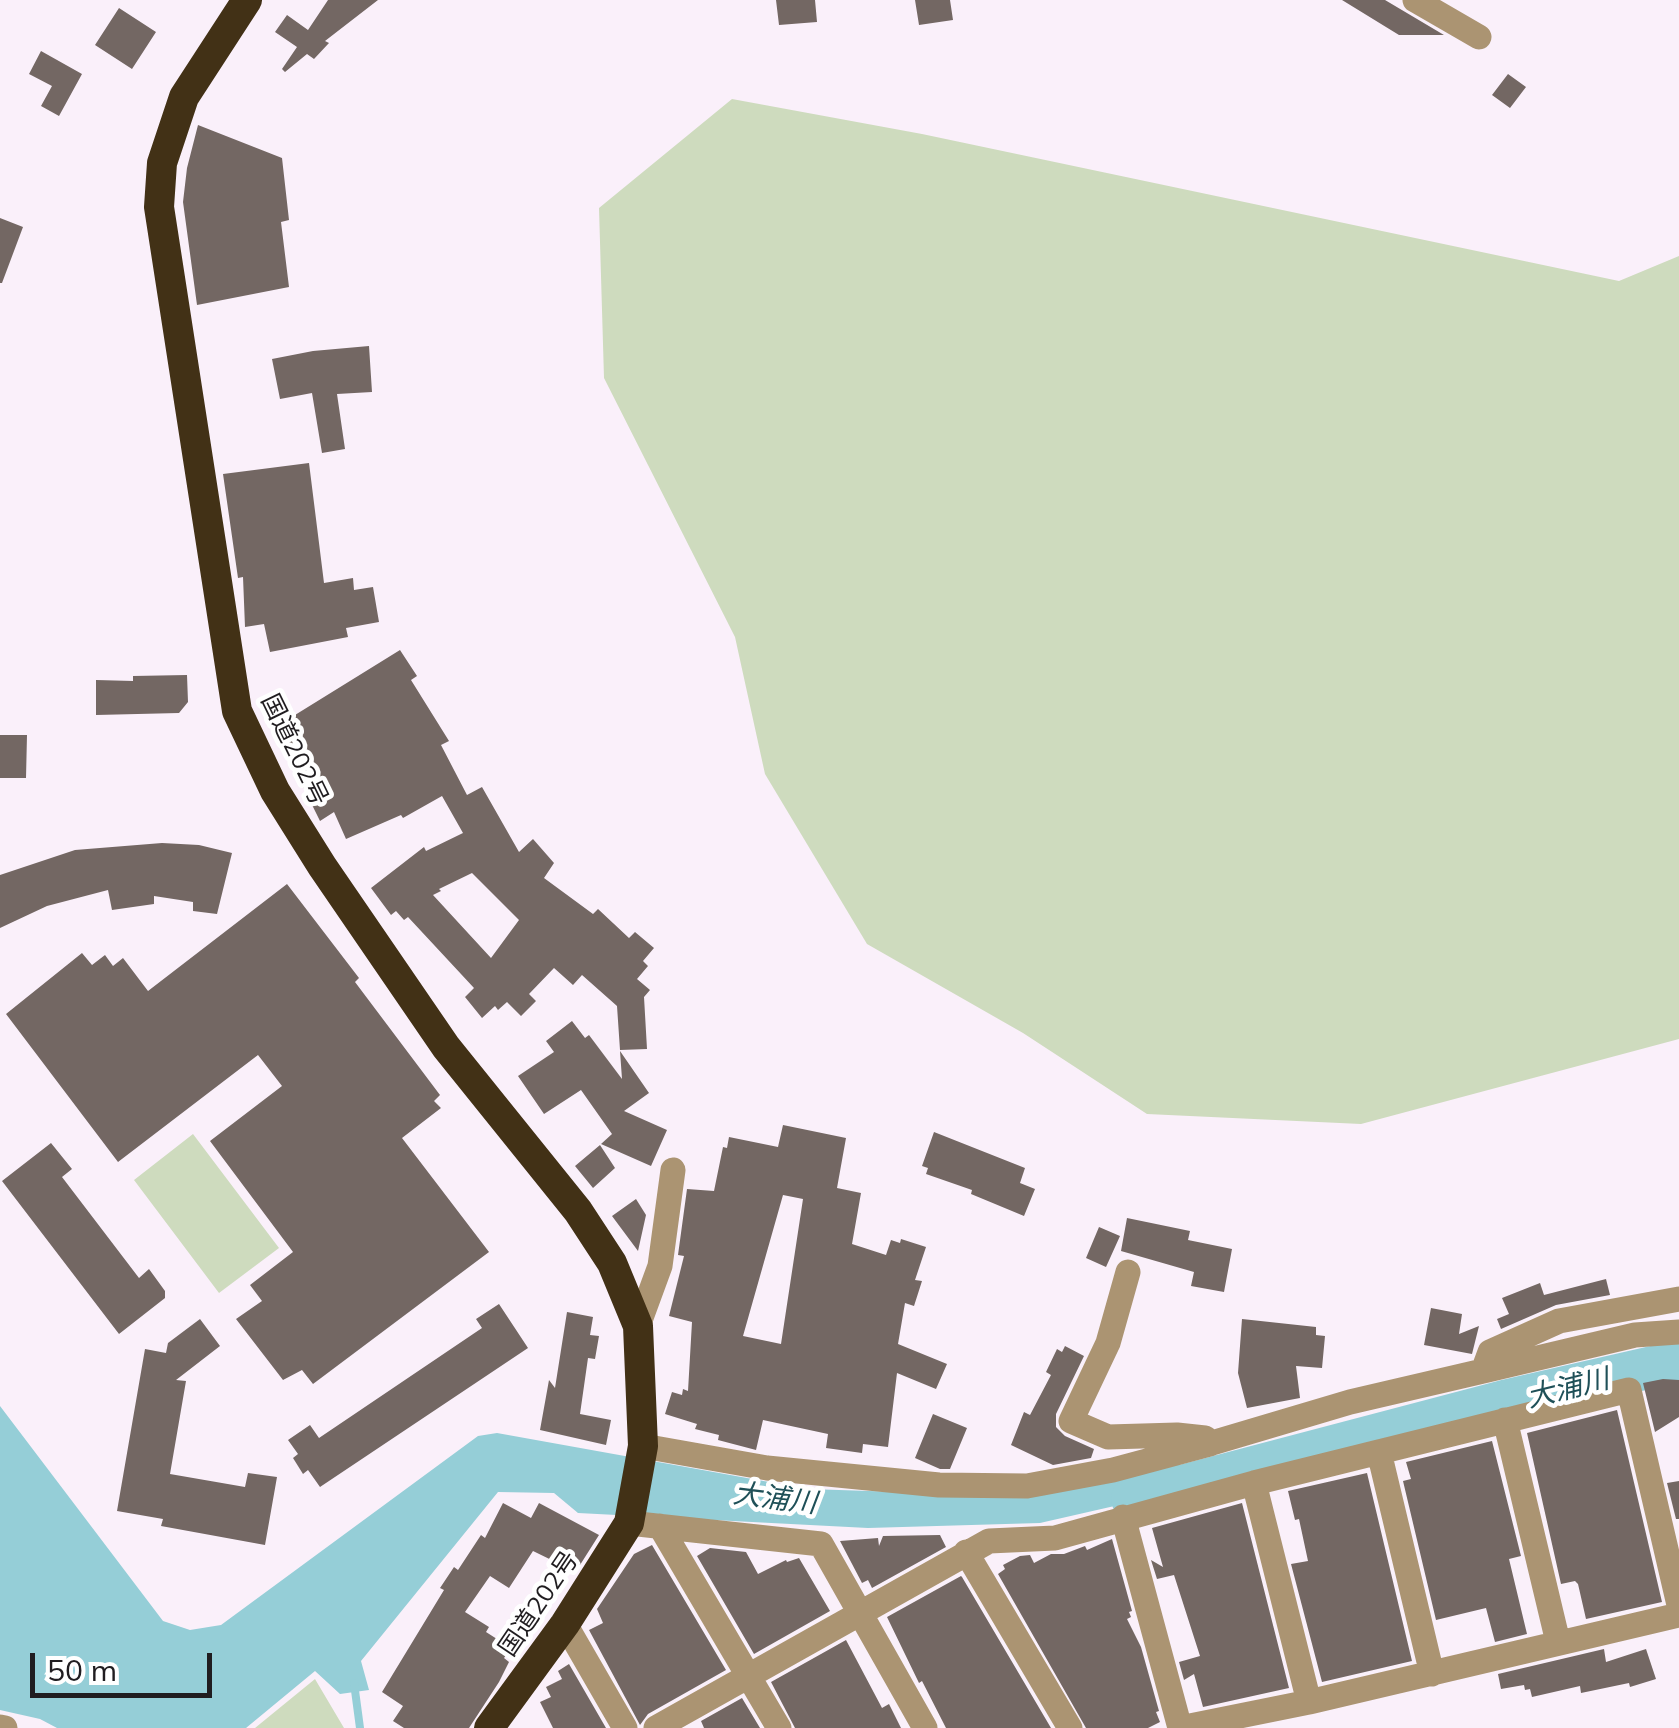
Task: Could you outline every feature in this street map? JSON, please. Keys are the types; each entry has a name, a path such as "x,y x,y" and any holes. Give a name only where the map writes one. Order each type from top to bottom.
{"highway":[{"name":"国道202号","path":"248,0 184,97 162,163 159,207 237,711 275,791 322,866 446,1047 578,1211 612,1263 638,1326 643,1446 640,1520 489,1728"}],"street":[{"path":"1415,0 1479,37"},
{"path":"638,1326 660,1266 673,1170"},
{"path":"1128,1272 1108,1344 1071,1421 1108,1437 1177,1435 1205,1438 1212,1443"},
{"path":"1483,1371 1490,1352 1559,1321 1679,1299"},
{"path":"643,1446 767,1468 939,1485 1026,1486 1113,1470 1350,1402 1635,1335 1679,1332"},
{"path":"656,1728 989,1541 1055,1538 1254,1483 1629,1390 1679,1605"},
{"path":"1505,1420 1558,1642"},
{"path":"1108,1437 1113,1470"},
{"path":"1379,1452 1432,1674"},
{"path":"1254,1483 1309,1702"},
{"path":"1123,1517 1180,1728 1309,1702 1679,1615"},
{"path":"640,1520 821,1544 924,1728"},
{"path":"640,1520 749,1675 779,1728"},
{"path":"966,1552 1070,1728"},
{"path":"565,1624 624,1728"}],"green space":[{"path":"732,99 922,134 1619,281 1679,256 1679,1039 1361,1124 1147,1114 1023,1033 867,944 765,774 735,637 604,378 599,208"},
{"path":"193,1134 279,1248 219,1293 134,1180"},
{"path":"315,1679 344,1728 255,1728"}],"water":[{"path":"0,1406 163,1621 190,1630 221,1625 478,1436 497,1433 808,1489 931,1493 1179,1461 1189,1489 1040,1523 868,1528 578,1513 554,1493 498,1492 361,1661 369,1690 340,1694 315,1671 246,1728 57,1728 40,1719 0,1710"}],"building":[{"path":"328,0 378,0 325,41 329,43 314,59 307,54 285,72 282,69 297,47 275,32 287,15 308,30"},
{"path":"776,0 815,0 817,22 779,25"},
{"path":"915,0 950,0 953,20 919,25"},
{"path":"1342,0 1385,0 1444,35 1399,35"},
{"path":"119,8 156,32 132,69 95,45"},
{"path":"41,51 82,74 59,116 41,106 52,86 29,74"},
{"path":"1508,74 1526,87 1510,108 1492,95"},
{"path":"198,125 282,158 289,220 281,222 289,287 197,305 183,202"},
{"path":"0,218 23,227 2,283 0,283"},
{"path":"369,346 372,392 337,394 345,449 322,453 312,393 280,399 272,359"},
{"path":"309,463 324,583 353,578 354,590 373,587 379,622 346,628 348,637 270,652 264,624 245,627 243,577 238,578 223,474"},
{"path":"400,650 417,676 411,680 449,741 441,745 467,795 482,787 519,852 533,839 554,863 544,878 593,914 598,909 629,938 635,932 654,948 643,961 648,966 637,979 650,990 644,997 647,1049 620,1050 617,1006 582,975 573,985 554,968 529,994 536,1001 521,1016 507,1002 498,1010 495,1006 482,1018 465,997 474,988 408,917 404,920 396,911 391,915 371,888 424,847 426,851 463,833 442,796 403,818 401,815 346,839 334,812 320,821 274,728","holes":["472,873 519,920 491,958 433,895"]},
{"path":"187,675 188,702 179,713 96,715 96,680 133,681 133,676"},
{"path":"0,735 27,735 26,778 0,778"},
{"path":"162,843 199,845 232,853 217,914 193,911 193,902 154,896 154,904 112,910 108,890 47,906 0,928 0,875 75,850"},
{"path":"287,884 359,978 355,982 440,1095 434,1101 441,1108 402,1138 489,1252 313,1384 302,1370 283,1380 236,1319 262,1301 250,1285 293,1252 210,1141 282,1086 258,1055 118,1162 6,1014 82,953 92,965 105,955 113,966 123,958 148,991"},
{"path":"572,1021 585,1038 589,1035 622,1079 620,1051 649,1093 624,1111 667,1130 651,1166 601,1144 612,1134 581,1090 544,1114 518,1076 554,1052 546,1041"},
{"path":"783,1125 846,1138 837,1188 861,1193 852,1244 886,1255 891,1240 926,1247 915,1280 922,1281 914,1306 905,1303 898,1344 947,1364 936,1389 897,1373 888,1447 863,1444 862,1453 826,1448 828,1434 763,1420 756,1450 718,1440 719,1435 695,1429 697,1424 665,1414 672,1392 682,1395 683,1389 688,1391 692,1322 669,1316 684,1256 678,1255 687,1189 714,1191 723,1147 727,1148 729,1137 778,1147","holes":["783,1195 803,1199 781,1344 743,1336"]},
{"path":"934,1132 1025,1168 1020,1183 1035,1189 1024,1216 971,1194 972,1190 926,1174 928,1168 922,1166"},
{"path":"51,1143 72,1169 62,1177 139,1278 149,1269 165,1291 165,1298 119,1334 2,1181"},
{"path":"600,1145 615,1168 593,1188 575,1166"},
{"path":"636,1199 646,1215 638,1251 612,1216"},
{"path":"1127,1218 1190,1231 1188,1240 1232,1249 1224,1292 1191,1286 1194,1272 1121,1251"},
{"path":"1099,1227 1120,1236 1106,1267 1086,1258"},
{"path":"1606,1279 1610,1295 1556,1305 1501,1329 1497,1319 1509,1314 1502,1298 1540,1283 1544,1295"},
{"path":"499,1304 528,1348 320,1487 308,1470 303,1474 293,1458 298,1454 288,1440 310,1425 319,1438 482,1328 476,1319"},
{"path":"1431,1308 1462,1314 1459,1334 1479,1326 1472,1354 1424,1345"},
{"path":"567,1312 593,1317 590,1335 599,1336 595,1359 588,1358 580,1414 611,1420 606,1445 540,1430 549,1380 555,1388"},
{"path":"200,1319 220,1346 176,1380 186,1381 170,1474 245,1487 248,1473 277,1477 265,1545 161,1526 163,1519 117,1511 145,1349 166,1353 168,1343"},
{"path":"1242,1319 1316,1327 1316,1335 1325,1336 1322,1368 1296,1366 1300,1398 1247,1408 1238,1373"},
{"path":"1065,1346 1084,1356 1056,1414 1056,1427 1065,1436 1094,1449 1091,1458 1053,1465 1011,1445 1024,1412 1030,1415 1051,1375 1046,1372 1057,1349 1062,1352"},
{"path":"1679,1380 1679,1417 1655,1432 1643,1383"},
{"path":"1617,1410 1662,1602 1586,1619 1578,1584 1561,1584 1527,1433"},
{"path":"933,1414 967,1428 950,1469 915,1458"},
{"path":"1492,1441 1521,1556 1509,1559 1527,1634 1495,1642 1486,1608 1436,1620 1403,1481 1411,1479 1406,1462"},
{"path":"1367,1473 1412,1661 1322,1682 1291,1564 1308,1561 1288,1491"},
{"path":"1679,1481 1679,1519 1676,1519 1667,1483"},
{"path":"503,1503 531,1518 539,1503 599,1535 580,1565 576,1563 572,1570 533,1551 509,1588 490,1576 465,1612 511,1648 504,1658 509,1662 499,1682 469,1728 404,1728 393,1721 403,1706 382,1692 444,1590 440,1588 454,1567 458,1570 481,1535 485,1538"},
{"path":"1242,1503 1289,1688 1203,1707 1194,1674 1184,1680 1179,1662 1200,1656 1174,1575 1157,1579 1151,1560 1163,1567 1152,1528"},
{"path":"940,1535 946,1547 872,1588 868,1580 862,1583 840,1541 878,1538 879,1546 883,1536"},
{"path":"1112,1539 1132,1611 1127,1619 1141,1647 1159,1711 1156,1712 1160,1722 1148,1728 1086,1728 998,1574 1005,1569 1003,1565 1020,1556 1030,1555 1034,1563 1051,1554 1085,1546 1087,1550"},
{"path":"652,1545 726,1670 648,1714 640,1725 589,1630 603,1623 597,1609 634,1554"},
{"path":"710,1548 746,1552 758,1574 799,1558 830,1611 754,1654 697,1556"},
{"path":"961,1576 1051,1728 946,1728 922,1681 919,1683 887,1617"},
{"path":"846,1640 882,1708 889,1704 901,1728 795,1728 771,1682"},
{"path":"1604,1649 1606,1662 1646,1649 1656,1679 1630,1687 1629,1683 1581,1693 1580,1686 1532,1697 1524,1685 1501,1689 1498,1674"},
{"path":"569,1664 606,1728 553,1728 540,1702 551,1697 546,1687 562,1679 558,1671"},
{"path":"742,1698 760,1728 704,1728 701,1721"}],"waterway":[{"name":"大浦川","path":"1132,1499 1504,1401 1679,1361"},
{"path":"354,1683 360,1728"}]}
